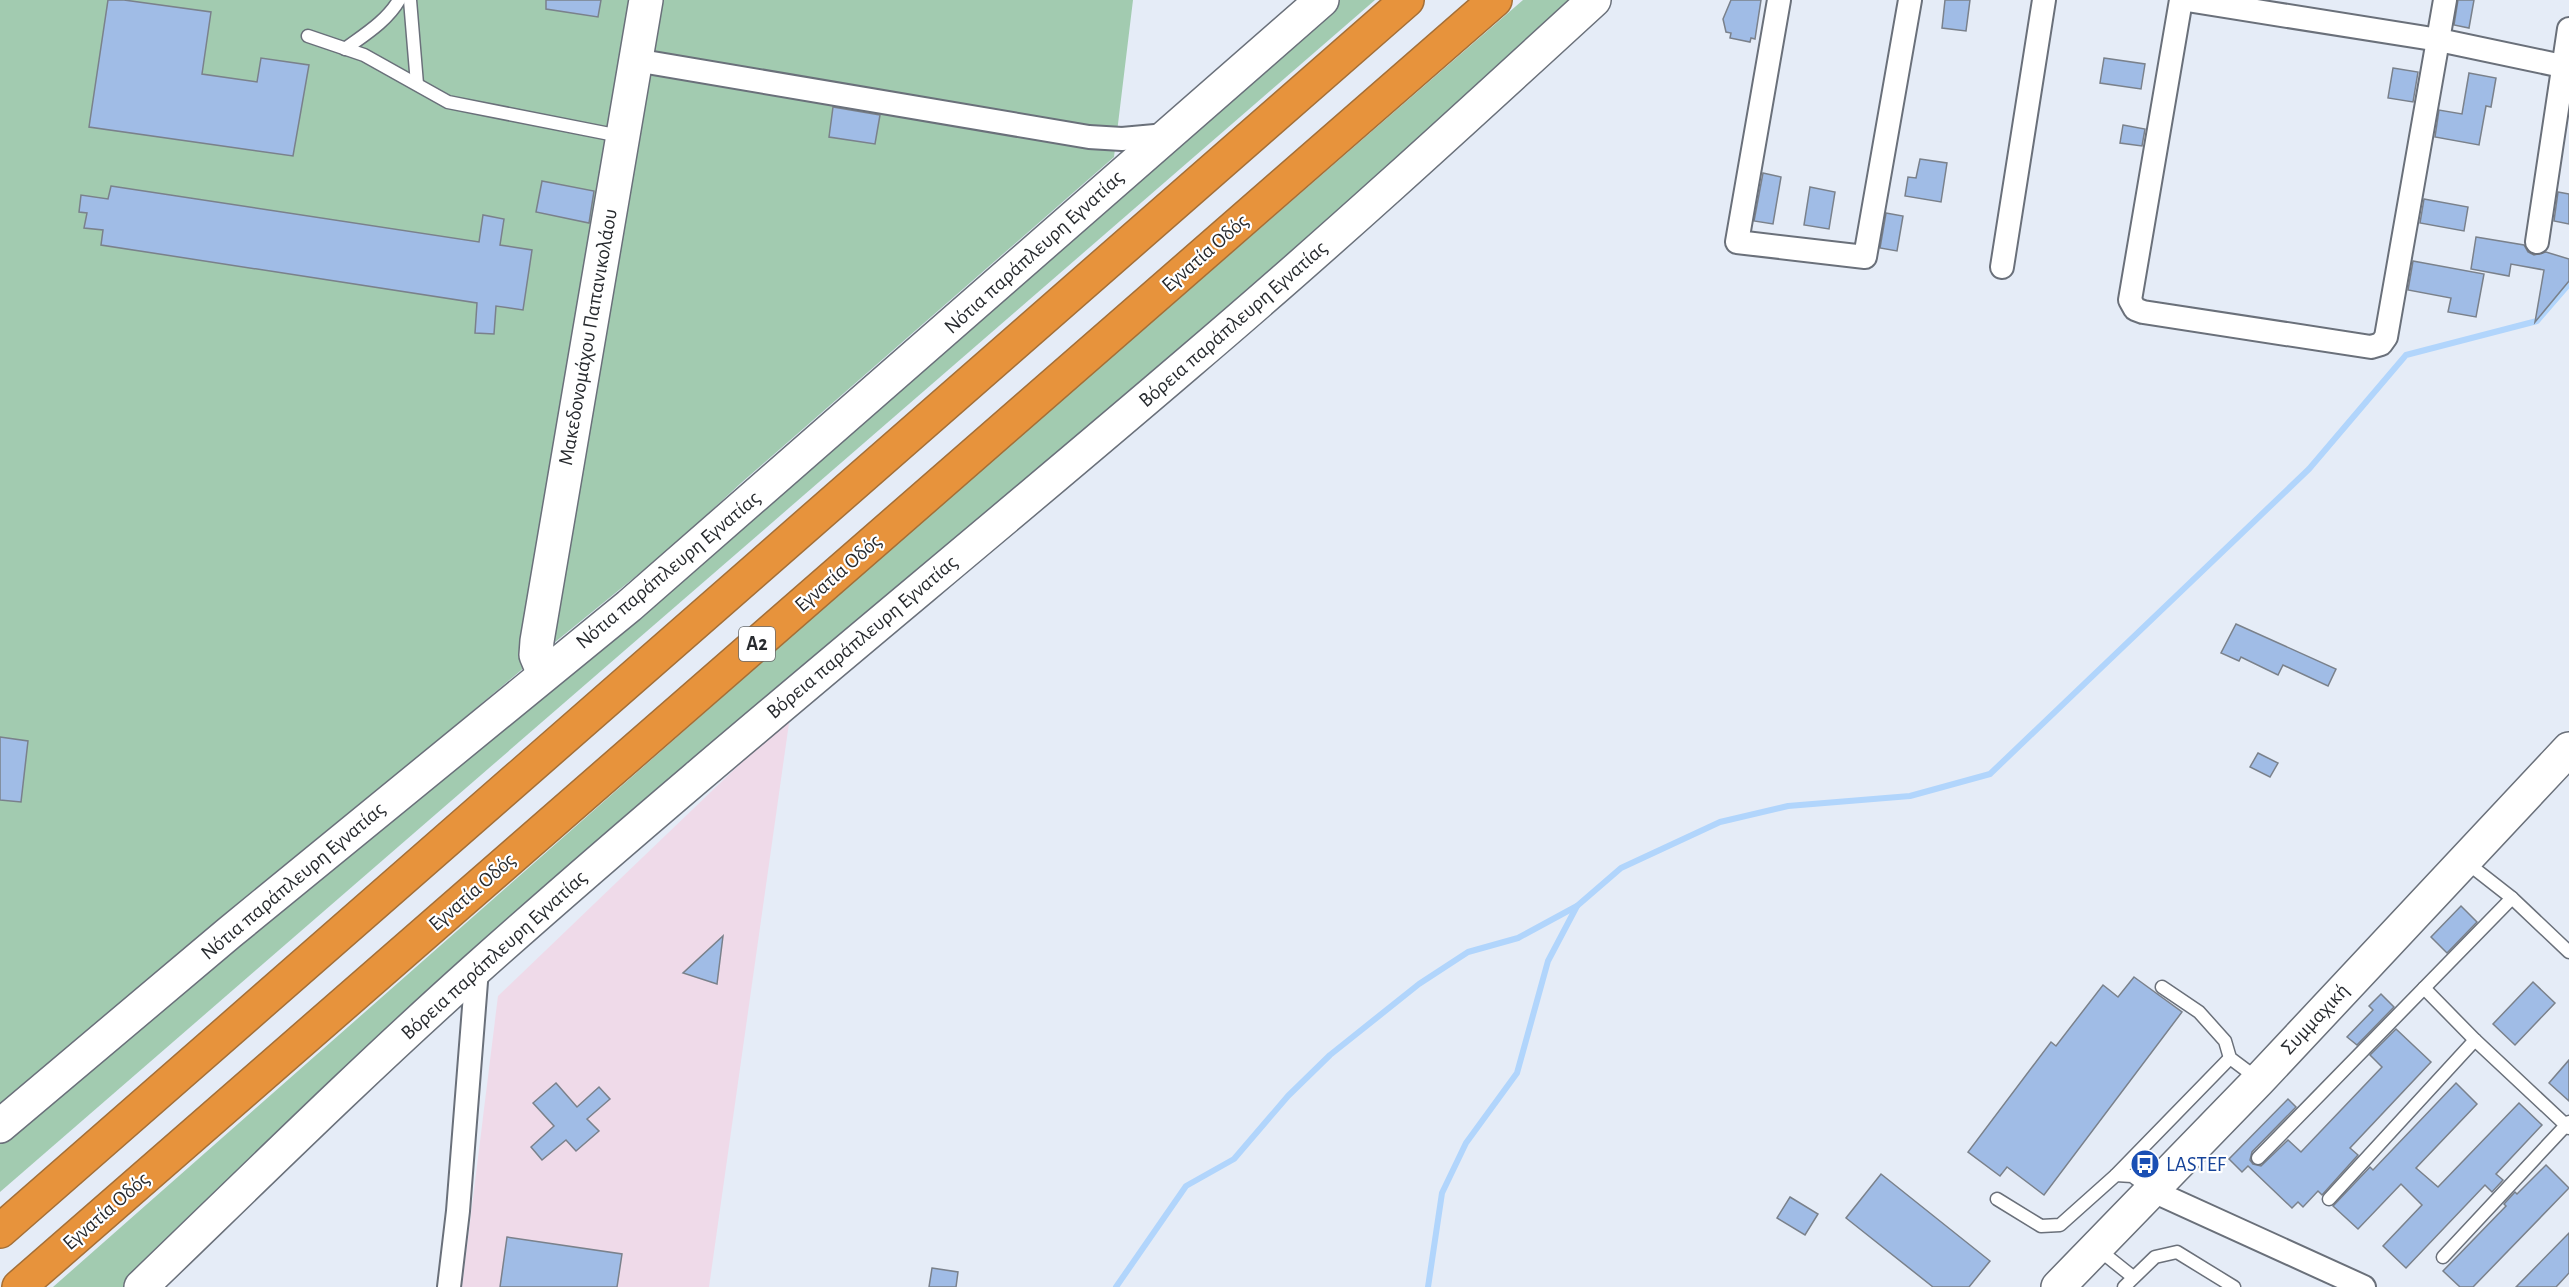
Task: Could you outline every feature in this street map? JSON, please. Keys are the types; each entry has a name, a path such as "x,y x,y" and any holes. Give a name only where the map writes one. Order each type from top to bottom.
{"highway":[{"path":"0,1231 1407,0"},
{"name":"Εγνατία Οδός","path":"19,1287 1495,0"}],"street":[{"name":"Μακεδονομάχου Παπανικολάου","path":"544,674 536,655 537,641 646,0"},
{"name":"Νότια παράπλευρη Εγνατίας","path":"0,1126 628,606 751,501 1322,0"},
{"name":"Βόρεια παράπλευρη Εγνατίας","path":"141,1287 394,1044 477,969 736,742 1266,296 1411,168 1594,0"},
{"path":"1779,0 1737,242 1865,257 1910,0"},
{"path":"2002,267 2044,0"},
{"path":"2181,0 2130,300 2135,309 2143,312 2371,347 2381,344 2386,337 2445,0"},
{"path":"2187,0 2308,10 2562,66"},
{"path":"2536,242 2569,29"},
{"path":"635,60 1089,137 1122,139 1166,135"},
{"name":"Συμμαχική","path":"2058,1287 2259,1080 2569,749"},
{"path":"449,1287 458,1211 477,969"},
{"path":"2153,1191 2364,1287"}],"lane":[{"path":"345,49 381,22 393,11 399,0"},
{"path":"410,0 417,84"},
{"path":"308,36 364,55 448,102 622,136"},
{"path":"2464,861 2512,898 2569,952"},
{"path":"2258,1158 2512,898"},
{"path":"2162,987 2199,1012 2217,1029 2228,1047 2230,1058 2259,1080"},
{"path":"2424,988 2475,1040 2568,1125 2443,1257"},
{"path":"2329,1199 2475,1040"},
{"path":"1997,1199 2041,1226 2060,1225 2116,1175 2230,1058"},
{"path":"2116,1175 2132,1176 2153,1191"},
{"path":"2097,1248 2133,1277"},
{"path":"2124,1287 2155,1257 2177,1252 2234,1287"}],"shaded area":[{"path":"790,716 709,1287 462,1287 498,996"}],"green space":[{"path":"0,0 1133,0 1114,157 741,483 673,546 538,656 0,1109"},
{"path":"1335,0 1375,0 0,1192 0,1140"},
{"path":"1523,0 1579,0 1376,187 900,584 455,975 123,1287 53,1287 862,574"}],"building":[{"path":"108,0 124,0 211,12 202,74 257,82 261,58 309,65 293,156 89,127"},
{"path":"546,0 601,0 598,17 546,9"},
{"path":"1731,0 1761,0 1755,39 1751,38 1750,42 1730,38 1731,33 1726,32 1723,19"},
{"path":"1945,0 1970,0 1966,31 1942,28"},
{"path":"2458,0 2474,0 2469,28 2454,25"},
{"path":"2104,58 2145,64 2141,89 2100,83"},
{"path":"2393,68 2418,72 2413,102 2388,98"},
{"path":"2469,73 2496,78 2491,107 2486,106 2479,145 2435,137 2439,110 2462,114"},
{"path":"833,107 880,115 875,144 829,137"},
{"path":"2123,125 2145,129 2142,146 2120,143"},
{"path":"1920,159 1947,163 1941,202 1905,196 1908,177 1916,178"},
{"path":"1763,173 1781,177 1773,224 1754,221"},
{"path":"542,181 594,191 589,223 536,212"},
{"path":"111,186 479,242 483,215 504,219 500,245 532,250 523,310 496,306 494,334 475,333 477,303 101,245 103,230 84,228 87,213 79,212 81,195 108,199"},
{"path":"1810,187 1835,192 1829,229 1804,225"},
{"path":"2558,192 2569,194 2569,224 2554,221"},
{"path":"2424,199 2468,207 2464,231 2420,223"},
{"path":"1886,213 1903,216 1897,251 1880,248"},
{"path":"2476,237 2524,245 2528,252 2534,255 2546,252 2569,259 2569,281 2535,322 2544,270 2511,264 2509,276 2471,269"},
{"path":"2413,261 2484,274 2476,317 2448,312 2451,298 2408,290"},
{"path":"2236,624 2336,669 2328,686 2283,665 2278,675 2241,657 2239,661 2221,653"},
{"path":"0,737 28,741 21,802 0,800"},
{"path":"2258,753 2278,763 2270,777 2250,767"},
{"path":"2461,906 2477,922 2447,953 2431,937"},
{"path":"723,936 717,984 683,973"},
{"path":"2134,977 2182,1012 2044,1195 2007,1167 2000,1176 1968,1152 2051,1042 2056,1046 2103,985 2118,997"},
{"path":"2533,982 2555,1003 2515,1045 2493,1024"},
{"path":"2381,994 2394,1007 2357,1045 2347,1037 2373,1010 2369,1006"},
{"path":"2396,1029 2431,1062 2350,1148 2358,1155 2322,1195 2318,1191 2303,1207 2298,1202 2292,1208 2248,1166 2242,1172 2229,1159 2288,1099 2296,1107 2252,1152 2250,1160 2253,1164 2261,1166 2288,1140 2301,1152 2382,1067 2370,1055"},
{"path":"2569,1060 2569,1101 2549,1083"},
{"path":"556,1083 577,1107 599,1087 610,1099 587,1119 599,1131 576,1151 566,1140 542,1160 531,1147 554,1126 533,1103"},
{"path":"2456,1083 2477,1104 2416,1168 2438,1187 2519,1103 2542,1125 2496,1174 2503,1180 2492,1192 2485,1185 2406,1268 2383,1246 2422,1205 2401,1184 2358,1229 2333,1206 2370,1167 2373,1170"},
{"path":"2546,1165 2569,1188 2473,1287 2460,1287 2443,1271 2506,1206 2504,1204 2515,1192 2517,1194"},
{"path":"1881,1174 1990,1261 1969,1287 1933,1287 1846,1218"},
{"path":"1790,1197 1818,1214 1805,1235 1777,1218"},
{"path":"2569,1233 2569,1273 2556,1287 2516,1287"},
{"path":"507,1237 622,1254 617,1287 500,1287"},
{"path":"932,1268 958,1272 956,1287 929,1287"}],"waterway":[{"path":"1428,1287 1442,1193 1466,1143 1517,1073 1548,961 1577,906 1621,868 1720,822 1788,806 1910,796 1990,774 2309,469 2406,355 2537,321 2569,284"},
{"path":"1116,1287 1186,1186 1234,1159 1288,1096 1330,1055 1419,984 1468,952 1518,938 1577,906"}],"place":[{"name":"LASTEF","path":"2145,1164"}]}
